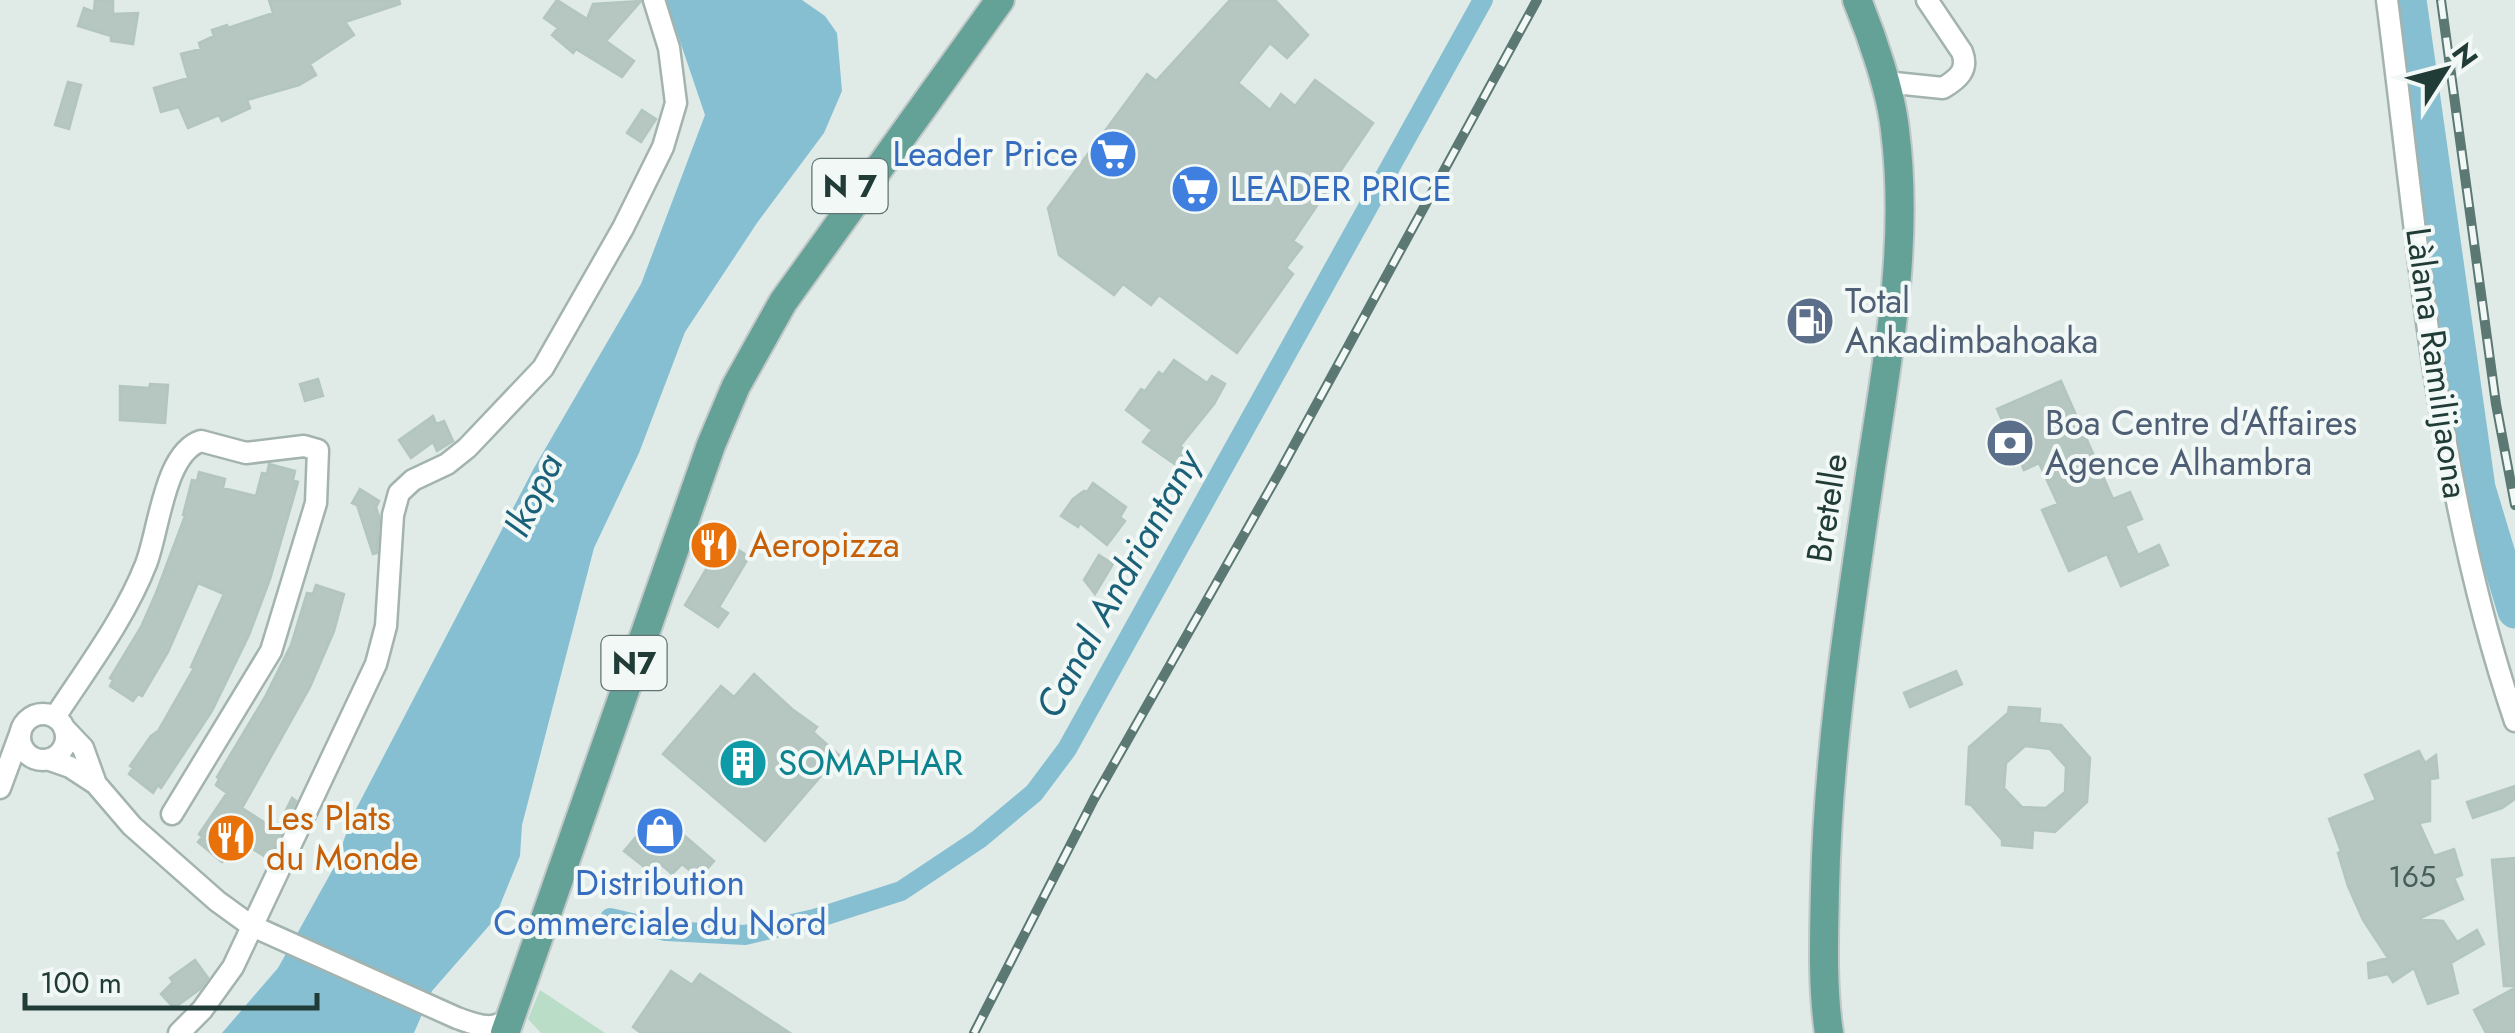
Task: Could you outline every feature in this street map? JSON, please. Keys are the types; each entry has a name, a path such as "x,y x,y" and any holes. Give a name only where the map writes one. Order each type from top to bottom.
{"main road":[{"name":"N 7","path":"725,378 800,256 983,0"},
{"name":"N 7","path":"784,302 1000,0"},
{"name":"Bretelle","path":"1829,1033 1824,915 1829,785 1846,628 1892,327 1896,273 1895,128 1885,82 1857,0"},
{"name":"N7","path":"498,1028 711,445 736,386 784,302"},
{"name":"N7","path":"498,1028 530,922 668,516 725,378"}],"street":[{"path":"179,1033 202,1010 260,930 376,664 386,626 392,515 399,493 413,480 447,464 467,448 543,368 623,228 663,146 676,103 669,48 654,0"},
{"path":"1885,82 1943,88 1962,72 1962,52 1927,0"},
{"name":"Làlana Ramilijaona","path":"2386,0 2445,448 2488,628 2515,721"},
{"path":"2,784 58,756 65,745 60,722 146,564 178,456 200,441 246,453 304,446 318,450 316,503 271,650 172,814"},
{"path":"2,784 25,722 35,716 60,722 83,748 96,784"},
{"path":"21,732 23,749 70,767 96,784 132,826 217,901 260,930 458,1018 498,1028"}],"green space":[{"path":"540,990 605,1033 541,1033 528,1019"}],"water":[{"path":"666,0 802,0 825,16 837,33 842,91 824,133 757,223 685,332 639,453 594,548 522,825 520,856 494,920 432,991 414,1033 222,1033 278,968 333,869 354,813 534,468 641,284 705,115"}],"building":[{"path":"95,0 113,0 113,14 138,13 133,44 111,41 111,36 78,26 84,8 94,12"},
{"path":"269,0 399,0 400,4 345,22 354,35 310,64 316,75 299,85 247,100 250,108 222,121 219,115 188,128 179,107 161,112 154,88 188,78 181,54 201,49 199,43 214,36 212,30 273,13"},
{"path":"557,0 587,19 593,4 641,1 606,41 634,61 622,77 576,49 573,53 552,35 558,28 544,18"},
{"name":"LEADER PRICE","path":"1230,0 1275,0 1308,35 1287,58 1270,43 1238,83 1270,110 1281,94 1295,106 1315,80 1373,123 1293,241 1302,247 1286,268 1293,274 1237,353 1159,295 1151,305 1123,284 1114,295 1059,255 1048,208 1147,74 1156,81"},
{"path":"68,82 81,85 69,129 55,125"},
{"path":"642,110 656,119 641,142 627,133"},
{"path":"1174,360 1207,383 1212,376 1225,384 1180,446 1185,450 1176,465 1143,442 1152,430 1126,410 1141,389 1145,391"},
{"path":"318,379 323,396 305,401 300,384"},
{"path":"2061,381 2113,499 2130,492 2142,519 2125,526 2138,555 2159,545 2168,565 2121,586 2107,554 2069,571 2042,510 2058,504 2039,463 2024,470 1997,409"},
{"path":"150,384 168,385 165,423 120,420 120,386 149,388"},
{"path":"433,416 436,424 444,421 453,441 437,451 433,442 411,458 399,440"},
{"path":"269,464 295,471 293,480 298,482 270,579 249,635 212,711 161,788 158,785 153,793 129,774 133,768 130,766 158,731 194,668 191,667 224,594 198,583 168,652 142,696 138,694 133,701 110,686 110,678 156,593 185,516 192,480 197,481 199,472 225,479 223,488 256,496 262,473 267,474"},
{"path":"1093,483 1126,507 1120,517 1125,521 1107,545 1080,523 1078,527 1061,516 1073,499 1087,492"},
{"path":"360,489 379,501 377,553 373,554 357,505 352,503"},
{"path":"710,531 749,557 719,607 728,613 718,627 685,605 711,561 698,552"},
{"path":"1099,555 1113,564 1095,594 1084,580"},
{"path":"316,585 344,594 334,631 310,687 242,808 276,830 292,798 296,801 269,859 240,841 222,862 198,842 202,837 199,834 227,793 216,785 217,777 265,697 291,645 307,593 313,594"},
{"path":"1956,671 1962,684 1910,707 1904,693"},
{"name":"SOMAPHAR","path":"754,674 817,727 813,732 839,755 765,841 663,754 721,686 734,697"},
{"path":"2009,707 2040,709 2039,723 2061,725 2090,758 2087,802 2055,832 2033,830 2032,848 2002,845 2002,840 1966,804 1969,747 2008,713","holes":["2025,746 2050,749 2066,767 2065,792 2046,808 2022,807 2004,788 2006,763"]},
{"path":"2419,751 2425,763 2436,755 2438,778 2430,779 2430,821 2419,823 2434,856 2454,849 2462,875 2454,878 2463,899 2418,919 2443,921 2457,942 2477,930 2484,944 2451,963 2458,993 2428,1004 2414,968 2393,982 2388,974 2369,978 2368,963 2388,958 2363,920 2348,886 2329,819 2376,800 2365,775"},
{"path":"2515,786 2515,799 2473,818 2467,802"},
{"name":"Distribution Commerciale du Nord","path":"657,812 714,861 699,878 682,864 672,874 656,860 647,869 624,851"},
{"path":"2515,858 2515,986 2504,986 2492,860"},
{"path":"195,960 208,978 174,1008 161,994 173,982 170,978"},
{"path":"671,971 692,985 700,974 790,1033 641,1033 633,1027"},
{"path":"2515,988 2515,1033 2486,1033 2474,1010"}],"waterway":[{"name":"Canal Andriantany","path":"610,918 666,931 745,935 814,919 901,891 979,839 1034,793 1067,749 1483,0"},
{"name":"Ikopa","path":"2409,0 2478,488 2515,611"}],"railway":[{"path":"974,1033 1094,799 1279,473 1537,0"},
{"path":"2441,0 2496,404 2515,505"}],"place":[{"name":"Leader Price","path":"1113,154"},
{"name":"LEADER PRICE","path":"1195,189"},
{"name":"Total Ankadimbahoaka","path":"1810,321"},
{"name":"Boa Centre d'Affaires Agence Alhambra","path":"2010,443"},
{"name":"Aeropizza","path":"714,545"},
{"name":"SOMAPHAR","path":"743,763"},
{"name":"Distribution Commerciale du Nord","path":"660,831"},
{"name":"Les Plats du Monde","path":"231,838"}]}
